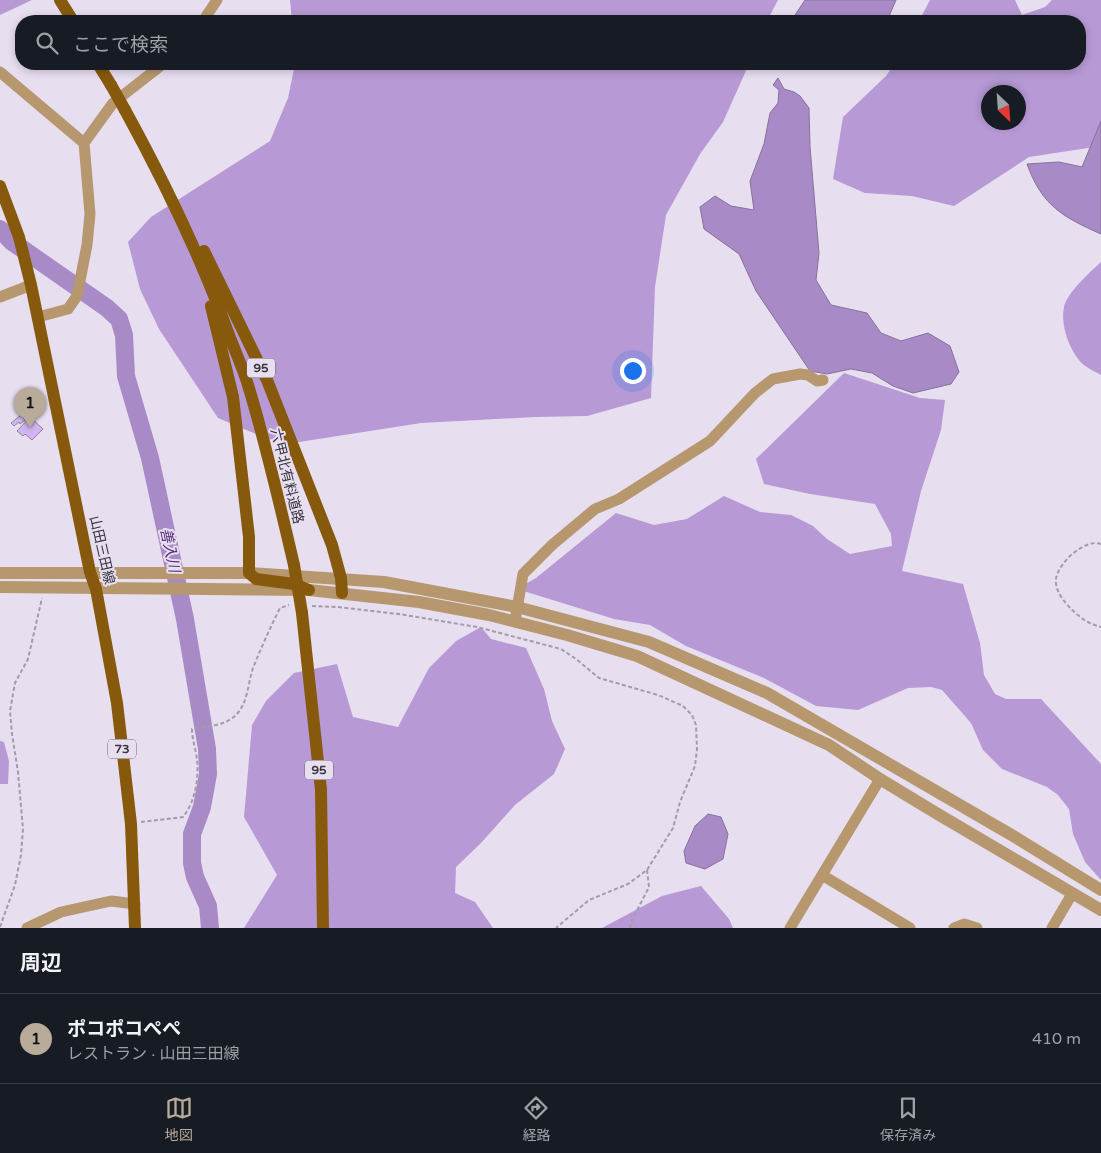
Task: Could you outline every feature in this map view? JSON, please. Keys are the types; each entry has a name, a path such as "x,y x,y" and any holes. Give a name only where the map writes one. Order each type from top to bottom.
{"main road":[{"path":"60,0 69,15"},
{"name":"六甲北有料道路","path":"102,70 150,156 199,258 247,383 271,468 303,608 321,790 324,928"},
{"name":"95","path":"150,156 176,196 224,289 267,380 332,545 342,578 342,593"},
{"name":"山田三田線","path":"0,186 19,237 32,285 90,572 96,589 117,703 131,824 135,928"},
{"name":"95","path":"199,258 233,397 248,527 249,573"},
{"path":"249,573 256,579 294,584 309,590"}],"street":[{"path":"207,15 217,0"},
{"path":"38,317 68,308 77,296 87,245 90,214 84,143 113,103 155,70"},
{"path":"0,72 84,143"},
{"path":"0,296 32,285"},
{"path":"515,621 523,574 552,544 595,509 618,499 710,441 755,393 773,379 800,374 808,375 817,381 823,380"},
{"path":"0,572 249,573 384,582 517,607 649,642 766,693 1015,837 1101,890"},
{"path":"0,587 309,590 342,593 419,602 515,621 637,656 829,745 880,779 1101,910"},
{"path":"790,928 880,779"},
{"path":"822,875 910,928"},
{"path":"1052,928 1072,894"},
{"path":"27,928 60,912 111,901 135,904"},
{"path":"954,928 964,924 977,928"}],"path":[{"path":"1101,544 1097,542 1084,546 1071,555 1060,568 1056,579 1057,589 1067,604 1084,620 1101,627"},
{"path":"0,927 15,885 23,829 10,711 15,684 28,659 44,588"},
{"path":"131,824 184,817 192,801 196,785 198,761 192,729 228,721 237,714 244,702 252,670 280,608 286,605 303,608 337,606 477,627 561,650 576,659 598,678 658,695 683,706 692,715 696,725 697,749 695,766 680,802 673,828 647,870 628,884 590,900 556,928"},
{"path":"630,928 632,920 649,887 647,870"}],"shaded area":[{"path":"0,0 32,0 0,15"},
{"path":"290,0 778,0 770,15 291,15"},
{"path":"805,0 896,0 890,15 795,15"},
{"path":"930,0 1015,0 1022,15 922,15"},
{"path":"1052,0 1101,0 1101,146 1029,157 954,206 912,196 865,193 833,179 843,117 890,70 1086,70 1086,15 1022,15 1045,7"},
{"path":"294,70 746,70 723,122 700,154 666,215 655,287 651,398 587,416 421,423 299,442 268,439 218,418 159,329 140,289 128,242 151,217 270,141 288,98"},
{"path":"778,78 784,89 800,96 809,108 810,147 819,253 816,280 831,305 867,313 881,333 901,341 928,333 950,346 959,372 951,384 913,393 893,386 872,373 851,369 827,374 810,371 756,291 739,254 704,229 700,207 715,196 731,206 754,210 750,181 764,144 770,113 778,103 779,90 773,85"},
{"path":"1101,121 1101,234 1076,222 1055,208 1040,190 1027,164 1059,162 1082,167"},
{"path":"1101,262 1101,375 1084,365 1074,353 1067,338 1063,314 1066,301 1070,295"},
{"path":"844,373 920,398 945,400 941,430 921,491 902,571 963,584 980,643 984,675 995,694 1006,699 1041,699 1101,764 1101,880 1085,862 1073,834 1069,809 1058,795 1047,787 1002,769 983,750 971,723 942,690 931,687 908,688 858,710 816,706 764,678 686,646 650,625 614,619 517,589 536,578 616,513 654,525 687,519 724,496 760,512 791,515 813,526 827,539 850,554 892,546 891,534 875,504 810,494 764,484 756,459"},
{"path":"481,627 491,639 526,648 544,689 552,721 565,749 554,774 515,805 481,843 456,867 455,893 475,902 493,928 244,928 277,875 244,817 252,725 266,701 294,673 337,664 353,717 398,727 429,668 456,641"},
{"path":"0,741 4,742 9,761 8,784 0,784"},
{"path":"708,814 721,817 728,834 723,859 705,869 686,863 684,851 695,826"},
{"path":"701,886 729,919 733,928 602,928 662,896"}],"building":[{"path":"25,412 29,417 14,426 11,423"},
{"path":"30,417 43,429 32,440 25,434 23,436 17,431"}],"waterway":[{"name":"善入川","path":"0,229 11,241 107,308 119,319 124,335 126,376 150,458 185,619 207,749 208,774 202,807 192,834 192,863 195,877 208,906 210,928"}],"place":[{"name":"ポコポコぺぺ","path":"30,428"}]}
